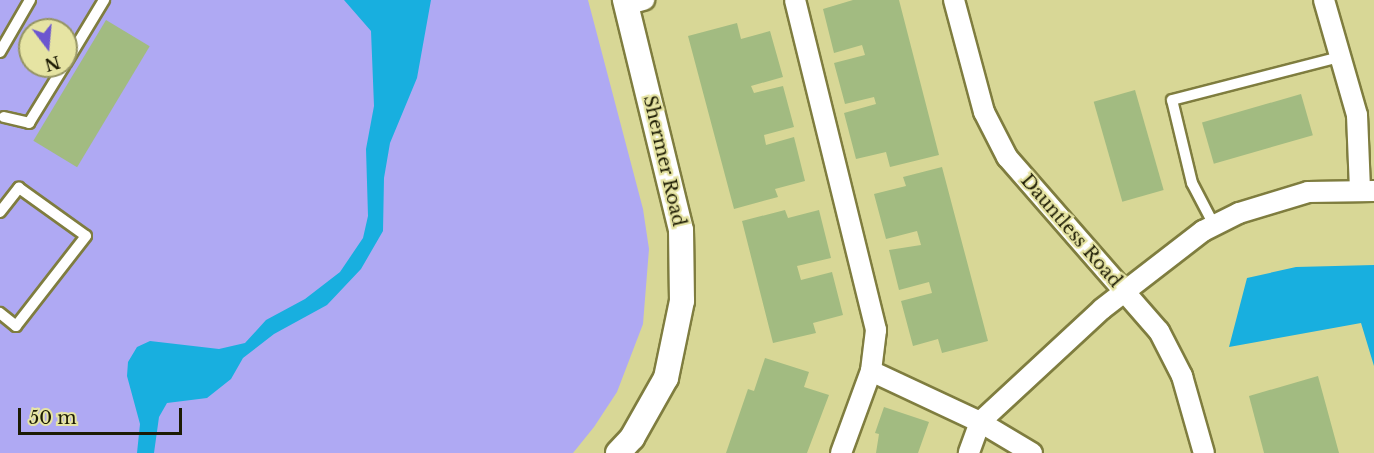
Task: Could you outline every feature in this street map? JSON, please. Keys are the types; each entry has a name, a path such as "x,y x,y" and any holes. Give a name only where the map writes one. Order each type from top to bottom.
{"street":[{"path":"795,0 876,330 871,371 841,453"},
{"name":"Dauntless Road","path":"954,0 984,112 1007,157 1159,331 1172,352 1182,376 1204,453"},
{"path":"969,453 980,422 1124,292 1214,225 1246,211 1308,192 1367,191 1357,115 1324,0"},
{"name":"Shermer Road","path":"618,453 632,438 666,378 682,301 681,230 632,2"},
{"path":"871,371 980,422 1032,453"}],"lane":[{"path":"0,52 30,0"},
{"path":"78,43 104,0"},
{"path":"1214,225 1192,183 1172,100 1340,57"},
{"path":"1,117 29,123 56,78"},
{"path":"0,212 20,188 86,236 16,326 0,313"}],"shaded area":[{"path":"0,0 588,0 643,209 649,249 643,324 617,392 594,427 573,453 0,453"}],"water":[{"path":"344,0 431,0 417,78 390,143 384,178 383,231 361,269 327,305 274,334 243,358 231,379 207,398 167,403 159,417 154,453 137,453 140,424 127,376 128,362 137,347 150,341 219,349 245,343 266,320 305,299 340,272 363,238 368,216 366,149 374,106 371,31"},
{"path":"1374,265 1374,366 1361,323 1229,347 1247,278 1296,267"}],"building":[{"path":"853,0 899,0 939,155 890,167 886,152 856,159 844,113 876,104 874,97 845,104 834,63 865,55 862,45 834,53 823,9"},
{"path":"106,20 150,46 77,167 33,141 71,78 78,78 78,67"},
{"path":"737,23 741,39 770,31 783,77 751,86 754,93 783,86 794,127 764,135 766,145 794,137 805,181 775,189 778,197 734,209 688,36"},
{"path":"1135,90 1164,190 1122,202 1094,102"},
{"path":"1301,94 1313,135 1214,164 1202,122"},
{"path":"942,167 988,341 942,353 938,339 913,346 901,301 932,293 929,282 899,290 889,250 921,245 917,231 886,239 874,194 906,186 903,177"},
{"path":"785,210 788,218 819,210 831,258 797,266 801,280 832,272 843,315 813,323 816,333 773,343 742,221"},
{"path":"765,358 809,372 804,387 829,395 807,453 726,453 748,389 754,391"},
{"path":"1318,376 1339,453 1264,453 1249,396"},
{"path":"884,407 929,422 918,453 876,453 879,434 875,433"}]}
